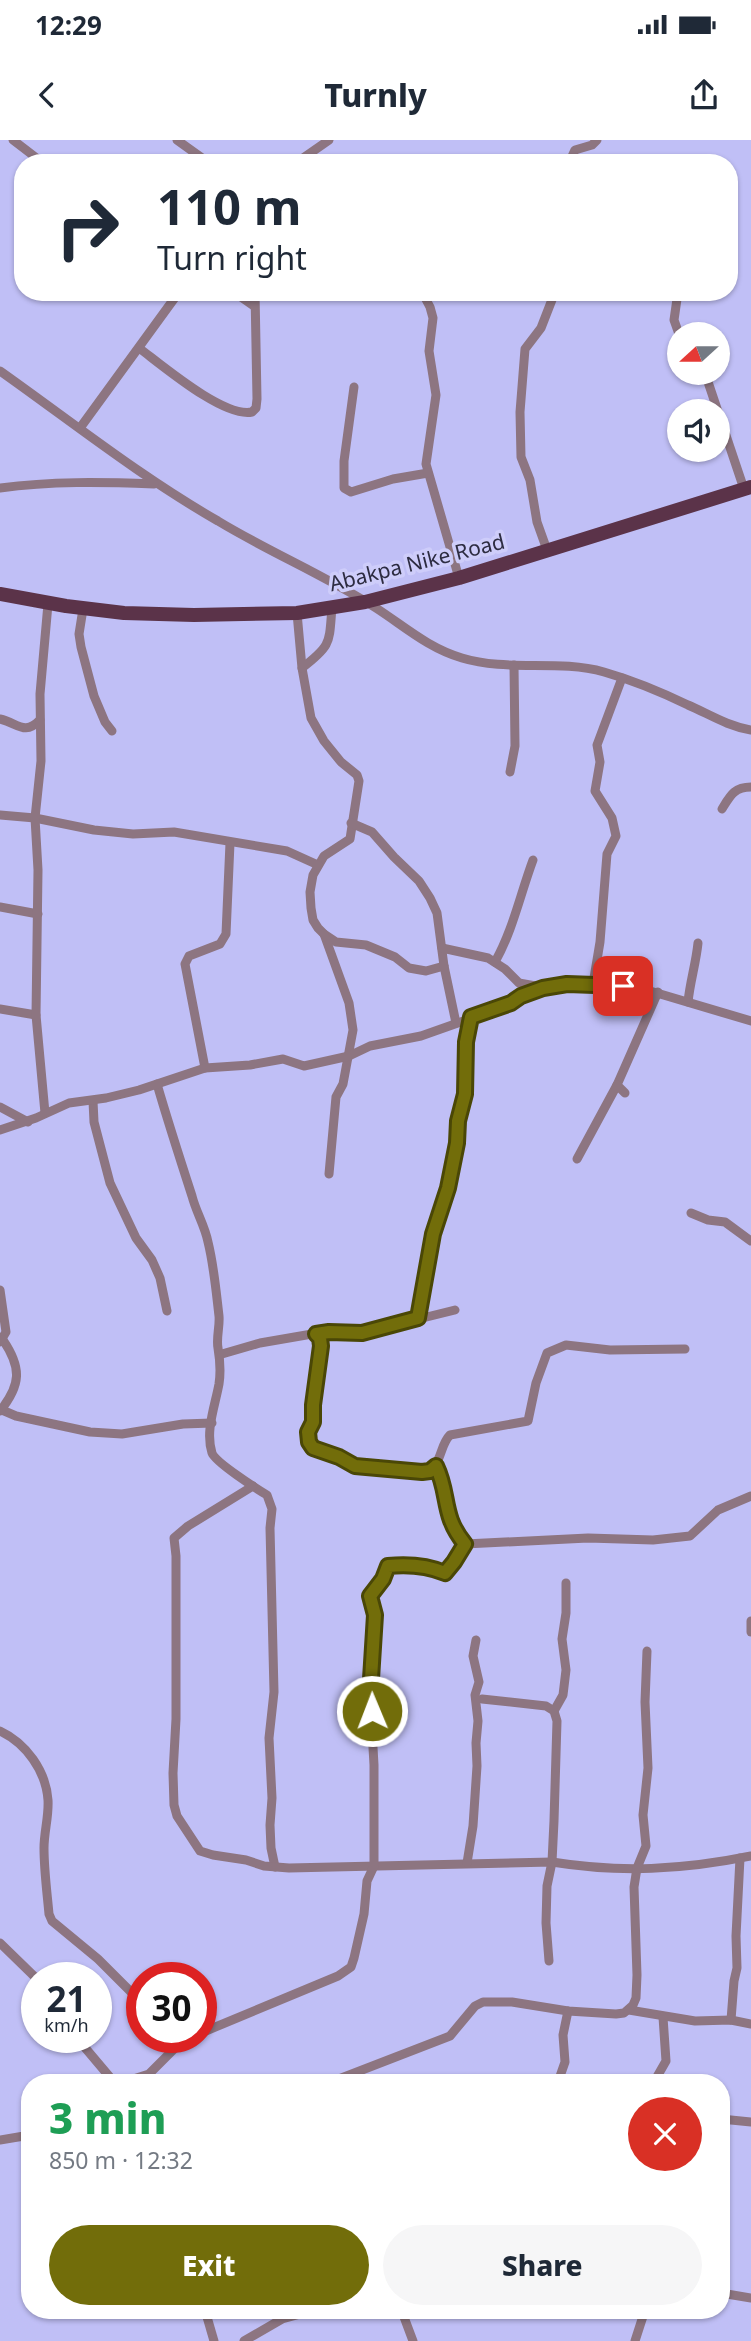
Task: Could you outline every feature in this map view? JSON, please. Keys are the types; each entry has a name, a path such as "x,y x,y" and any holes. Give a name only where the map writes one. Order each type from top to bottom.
{"main road":[{"name":"Abakpa Nike Road","path":"0,594 83,609 194,615 297,613 365,602 459,578 747,488"}],"street":[{"path":"13,140 31,154"},
{"path":"177,140 196,154"},
{"path":"309,154 329,140"},
{"path":"572,154 597,140"},
{"path":"80,428 173,301"},
{"path":"247,301 254,306"},
{"path":"139,348 195,390 236,411 252,412 256,408 257,399 254,301"},
{"path":"427,301 433,318 429,351 436,394 426,458 459,578"},
{"path":"547,551 537,522 530,480 522,457 520,412 525,349 541,328 552,301"},
{"path":"675,322 677,301"},
{"path":"0,370 156,484 219,522 365,602 443,652 475,662 591,669 622,678 690,705 723,723 751,730"},
{"path":"709,385 747,488"},
{"path":"354,387 344,461 344,488 351,492 393,479 428,473"},
{"path":"0,488 79,482 156,484"},
{"path":"45,1113 36,1015 38,914 35,818 41,761 40,720 48,604"},
{"path":"302,668 330,642 332,607"},
{"path":"83,609 79,634 81,647 94,696 112,731"},
{"path":"297,613 307,703 314,725 341,762 358,777 359,784 350,839 330,851 317,865 310,886 313,920 324,934 336,942 370,946 396,957 409,968 426,971 444,966"},
{"path":"510,772 515,746 514,665"},
{"path":"593,984 607,854 615,836 612,818 595,790 600,762 597,745 622,678"},
{"path":"0,719 24,728 30,728 40,720"},
{"path":"722,809 732,792 738,788 751,787"},
{"path":"0,815 133,834 174,832 287,851 317,865"},
{"path":"351,823 373,832 419,881 437,913 444,966 456,1023"},
{"path":"205,1068 185,964 189,956 220,944 226,934 230,843"},
{"path":"495,962 516,917 518,898 533,860"},
{"path":"0,907 38,914"},
{"path":"324,934 349,1003 353,1030 343,1084 336,1097 329,1174"},
{"path":"688,1002 698,943"},
{"path":"442,948 488,958 519,983 543,988"},
{"path":"0,1130 28,1122 69,1103 93,1101 205,1068 250,1065 282,1059 304,1066 349,1056 370,1046 412,1038 456,1023 543,988 567,984 640,988 751,1021"},
{"path":"577,1159 617,1085 658,992"},
{"path":"0,1009 36,1015"},
{"path":"418,1318 433,1234 448,1188 457,1143 458,1121 465,1094 466,1042 471,1017"},
{"path":"157,1084 166,1120 208,1240 219,1314 218,1347 222,1354 210,1441 215,1458 267,1495 272,1508 270,1528 274,1692 269,1738 271,1840 275,1867"},
{"path":"617,1085 625,1093"},
{"path":"93,1101 94,1122 110,1183 136,1238 152,1260 160,1278 167,1311"},
{"path":"0,1108 28,1122"},
{"path":"691,1213 708,1220 725,1222 751,1241"},
{"path":"0,1290 6,1324 2,1341 13,1355 17,1376 16,1390 1,1411 90,1432 122,1434 183,1424 212,1423"},
{"path":"222,1354 260,1343 329,1332 362,1333 454,1310"},
{"path":"316,1334 320,1338 321,1346 313,1422 308,1432 313,1448 355,1466 422,1472 430,1471 436,1466 444,1441 450,1435 528,1420 536,1383 547,1353 565,1345 610,1350 685,1349"},
{"path":"436,1466 443,1481 449,1520 465,1544"},
{"path":"253,1486 188,1526 174,1538 176,1719 173,1795 177,1816 200,1851 275,1867 552,1862 594,1869 684,1868 751,1856"},
{"path":"465,1544 587,1538 653,1540 690,1536 718,1510 751,1496"},
{"path":"217,2026 338,1976 351,1967 364,1914 367,1881 374,1866 374,1765 370,1695 375,1615 370,1596 383,1579 388,1566 408,1564 445,1573 465,1544"},
{"path":"549,1961 546,1923 547,1886 552,1862 556,1756 554,1710 563,1695 566,1670 562,1639 566,1583"},
{"path":"751,1621 751,1632"},
{"path":"467,1863 473,1826 477,1766 475,1744 478,1721 475,1695 479,1682 473,1656 476,1640"},
{"path":"629,2010 636,1998 635,1887 637,1868 646,1846 643,1815 648,1768 645,1702 647,1651"},
{"path":"482,1699 546,1706 554,1710"},
{"path":"0,1731 12,1737 25,1750 39,1768 46,1787 48,1811 44,1857 49,1914 52,1921 98,1959 126,1987"},
{"path":"731,2020 737,1968 740,1858"},
{"path":"0,1943 21,1963"},
{"path":"352,2074 450,2036 475,2006 483,2002 616,2014 629,2010 695,2021 731,2020 751,2024"},
{"path":"561,2074 565,2062 563,2035 568,2011"},
{"path":"659,2074 666,2061 663,2017"},
{"path":"90,2053 107,2074"},
{"path":"149,2074 170,2053"},
{"path":"730,2120 751,2122"},
{"path":"0,2140 21,2136"},
{"path":"730,2294 751,2298"},
{"path":"208,2319 214,2341"},
{"path":"244,2341 282,2319"},
{"path":"405,2319 413,2341"},
{"path":"635,2341 642,2319"}],"route":[{"path":"372,1711 370,1695 375,1615 370,1596 383,1579 388,1566 408,1564 445,1573 465,1544 449,1520 443,1481 436,1466 430,1471 422,1472 355,1466 313,1448 308,1432 313,1422 321,1346 320,1338 316,1334 362,1333 418,1318 433,1234 448,1188 457,1143 458,1121 465,1094 466,1042 471,1017 556,985 623,986"}]}
